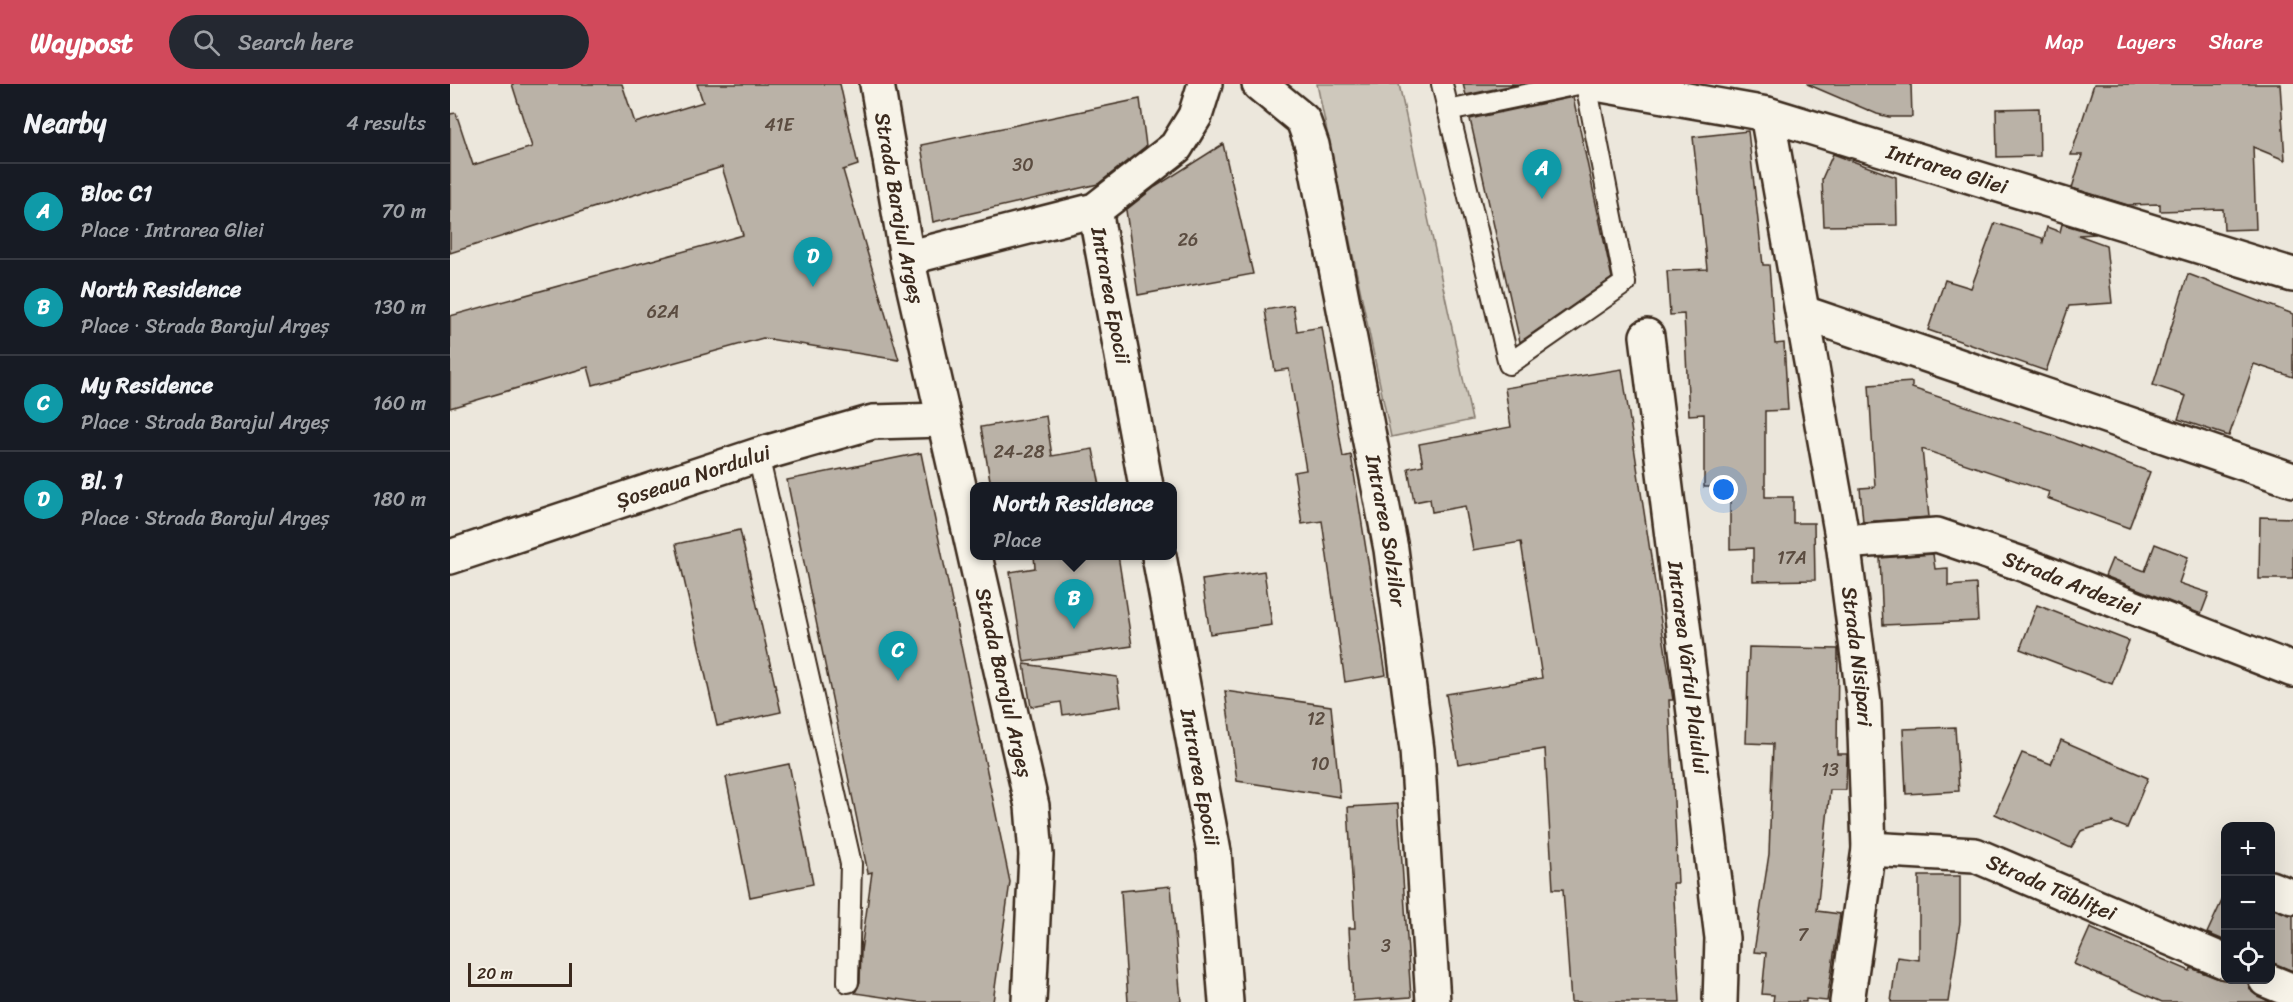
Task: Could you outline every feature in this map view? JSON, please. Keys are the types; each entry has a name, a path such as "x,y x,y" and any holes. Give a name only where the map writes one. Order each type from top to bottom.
{"street":[{"name":"Strada Barajul Argeș","path":"878,84 907,258 970,537"},
{"path":"907,258 1095,210 1176,147 1195,116 1205,84"},
{"name":"Intrarea Solzilor","path":"1260,84 1303,120 1312,145 1391,549 1417,750 1433,1002"},
{"name":"Intrarea Gliei","path":"1596,84 1767,114 2293,275"},
{"name":"Strada Nisipari","path":"1767,114 1843,542 1864,703 1869,849 1847,1002"},
{"name":"Intrarea Epocii","path":"1095,210 1145,482"},
{"path":"1804,313 2293,480"},
{"name":"Intrarea Vârful Plaiului","path":"1647,336 1722,938 1720,1002"},
{"name":"Șoseaua Nordului","path":"450,556 758,455 873,422 943,420"},
{"name":"Strada Ardeziei","path":"1843,542 1937,535 2025,565 2293,670"},
{"name":"Strada Barajul Argeș","path":"975,560 1032,806 1036,855 1029,1002"},
{"name":"Intrarea Epocii","path":"1160,560 1214,852 1226,1002"},
{"name":"Strada Tăbliței","path":"1869,849 1975,855 2221,960"},
{"path":"2275,890 2293,897"},
{"path":"2275,984 2293,991"}],"lane":[{"path":"1442,84 1509,364 1625,283 1586,84"},
{"path":"1448,111 1578,84"},
{"path":"758,455 851,864 848,982"}],"shaded area":[{"path":"1317,84 1399,84 1472,420 1391,437"}],"building":[{"path":"512,84 622,84 635,123 703,102 697,84 840,84 858,165 843,170 899,360 763,338 593,385 588,367 450,408 450,316 743,235 722,167 450,253 450,114 456,113 473,165 532,147"},
{"path":"1463,84 1519,84 1466,95"},
{"path":"1807,84 1911,84 1912,117 1889,117 1877,114"},
{"path":"2094,84 2280,84 2285,160 2253,147 2256,229 2224,230 2223,209 2160,211 2160,204 2128,205 2072,188 2082,155 2071,155"},
{"path":"1573,97 1612,278 1520,342 1470,119"},
{"path":"1140,99 1146,146 1098,184 933,222 921,145"},
{"path":"2039,108 2040,156 1997,157 1996,109"},
{"path":"1748,131 1763,265 1769,265 1775,344 1784,343 1788,410 1765,411 1765,497 1793,497 1793,523 1814,523 1815,580 1753,581 1753,548 1730,549 1730,487 1704,487 1704,414 1689,415 1684,314 1670,315 1667,271 1707,269 1693,137"},
{"path":"1223,144 1253,274 1138,295 1126,210 1155,187"},
{"path":"1833,154 1896,177 1897,225 1824,226 1822,179"},
{"path":"1995,223 2042,238 2043,242 2047,227 2060,232 2062,224 2096,234 2078,235 2106,245 2112,303 2069,306 2046,371 1928,330 1945,280 1971,288"},
{"path":"2188,274 2293,314 2293,377 2254,364 2229,436 2178,419 2186,396 2153,385"},
{"path":"1293,305 1297,331 1322,327 1343,457 1351,455 1386,675 1345,682 1322,521 1302,524 1294,472 1306,470 1289,369 1275,371 1265,310"},
{"path":"1622,369 1673,700 1669,700 1678,883 1673,883 1680,1002 1571,1002 1563,889 1553,889 1545,749 1458,764 1446,694 1542,678 1521,542 1473,550 1465,506 1432,512 1430,499 1414,502 1408,468 1423,465 1419,444 1511,427 1505,388"},
{"path":"1912,382 1912,388 2052,435 2150,472 2129,528 2047,498 2049,492 1922,449 1929,517 1863,522 1860,488 1875,487 1869,385"},
{"path":"1046,416 1052,456 1093,449 1099,482 990,482 981,427"},
{"path":"921,453 1010,882 993,1002 917,1002 855,993 860,982 861,951 872,872 868,873 787,480"},
{"path":"2260,517 2293,518 2293,579 2259,579"},
{"path":"740,530 781,712 717,726 676,544"},
{"path":"2155,544 2188,557 2179,583 2209,593 2201,614 2105,576 2112,559 2145,571"},
{"path":"1933,554 1935,569 1948,568 1948,586 1976,584 1978,621 1883,625 1880,558"},
{"path":"1034,560 1119,560 1132,646 1024,662 1010,572 1035,568"},
{"path":"1264,571 1272,625 1210,634 1202,580"},
{"path":"2037,605 2129,641 2112,684 2020,649"},
{"path":"1749,647 1838,649 1837,754 1847,754 1846,790 1830,790 1817,911 1840,914 1827,1001 1806,999 1806,1002 1773,1002 1774,995 1762,994 1766,953 1754,952 1769,854 1773,744 1746,743"},
{"path":"1024,664 1117,677 1121,706 1063,715 1061,702 1031,707"},
{"path":"1225,691 1331,706 1340,797 1237,781"},
{"path":"1955,727 1959,791 1906,794 1903,729"},
{"path":"2061,740 2148,778 2127,828 2112,822 2081,831 2071,848 1995,814 2022,753 2051,764"},
{"path":"789,764 813,884 750,897 726,777"},
{"path":"1398,804 1411,997 1353,1001 1349,928 1355,928 1348,807"},
{"path":"1919,876 1960,876 1960,922 1948,1002 1891,1002 1897,957 1919,960"},
{"path":"1171,886 1181,1002 1128,1002 1121,891"},
{"path":"2221,903 2221,939 2207,933"},
{"path":"2275,909 2293,915 2293,971 2275,964"},
{"path":"2090,928 2190,971 2191,968 2221,979 2221,984 2249,984 2252,992 2270,1002 2162,1002 2074,964"}],"place":[{"name":"Bloc C1","path":"1542,199"},
{"name":"Bl. 1","path":"813,287"},
{"name":"North Residence","path":"1074,629"},
{"name":"My Residence","path":"898,681"}]}
